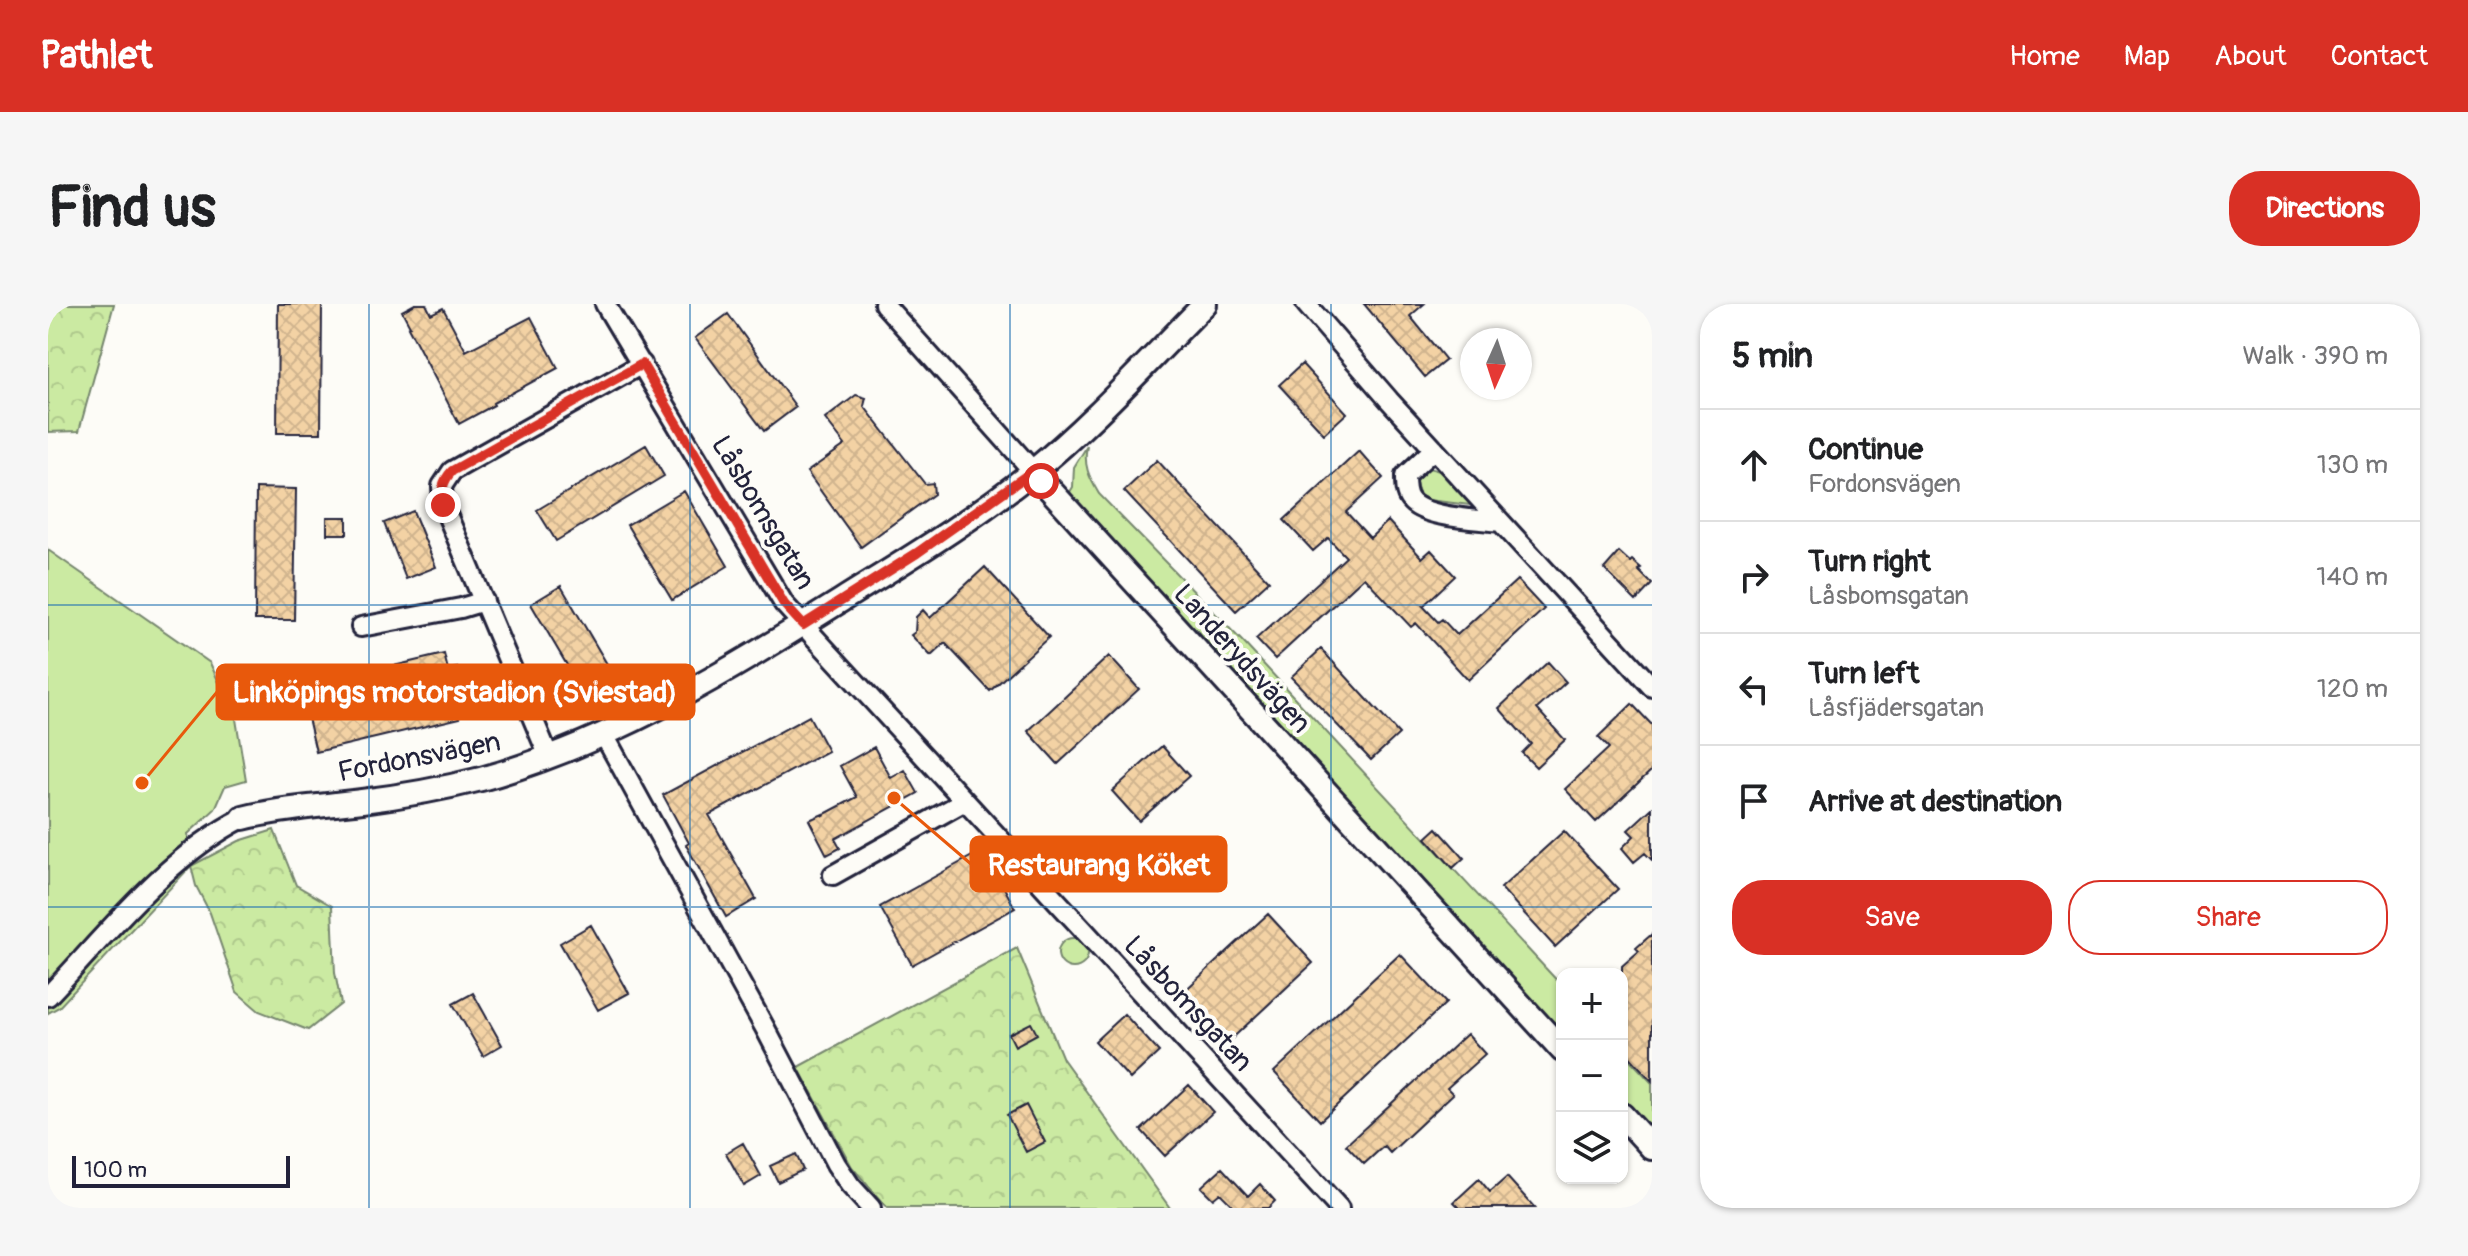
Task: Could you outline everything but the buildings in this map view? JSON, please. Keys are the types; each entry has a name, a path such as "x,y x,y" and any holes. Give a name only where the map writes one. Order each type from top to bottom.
{"street":[{"name":"Låsbomsgatan","path":"605,304 784,604 1339,1208"},
{"name":"Landerydsvägen","path":"884,304 1556,1043"},
{"name":"Fordonsvägen","path":"48,996 163,875 196,846 243,818 294,807 418,792 481,779 549,757 652,713 803,625 917,553 1033,471 1205,304"},
{"path":"1306,304 1652,687"},
{"path":"549,757 443,505 442,486 452,471 642,364"},
{"path":"1434,449 1405,476 1407,498 1416,507 1429,512 1500,522"},
{"path":"361,627 484,601"},
{"path":"604,735 836,1164 871,1208"},
{"path":"833,875 965,801"},
{"path":"1628,1122 1652,1148"}],"green space":[{"path":"48,304 114,304 79,431 48,432"},
{"path":"1087,446 1088,471 1099,494 1242,641 1556,980 1556,1026 1072,500 1068,495 1073,487 1074,467"},
{"path":"1429,468 1443,472 1470,505 1428,500 1420,495 1415,481 1420,473"},
{"path":"48,550 210,663 236,719 246,780 225,786 215,809 188,834 191,866 59,1007 48,1013"},
{"path":"274,830 296,885 332,906 335,973 341,1004 308,1030 259,1011 237,992 191,866 239,841"},
{"path":"1073,938 1084,942 1088,953 1084,964 1073,968 1062,964 1058,953 1062,942"},
{"path":"1017,948 1063,1059 1170,1208 887,1208 852,1167 798,1067"},
{"path":"1628,1057 1652,1083 1652,1131 1628,1105"}],"place":[{"name":"Linköpings motorstadion (Sviestad)","path":"142,783"},
{"name":"Restaurang Köket","path":"894,798"}],"route":[{"path":"443,505 442,486 452,471 642,364 784,604 803,625 917,553 1033,471 1041,481"}]}
